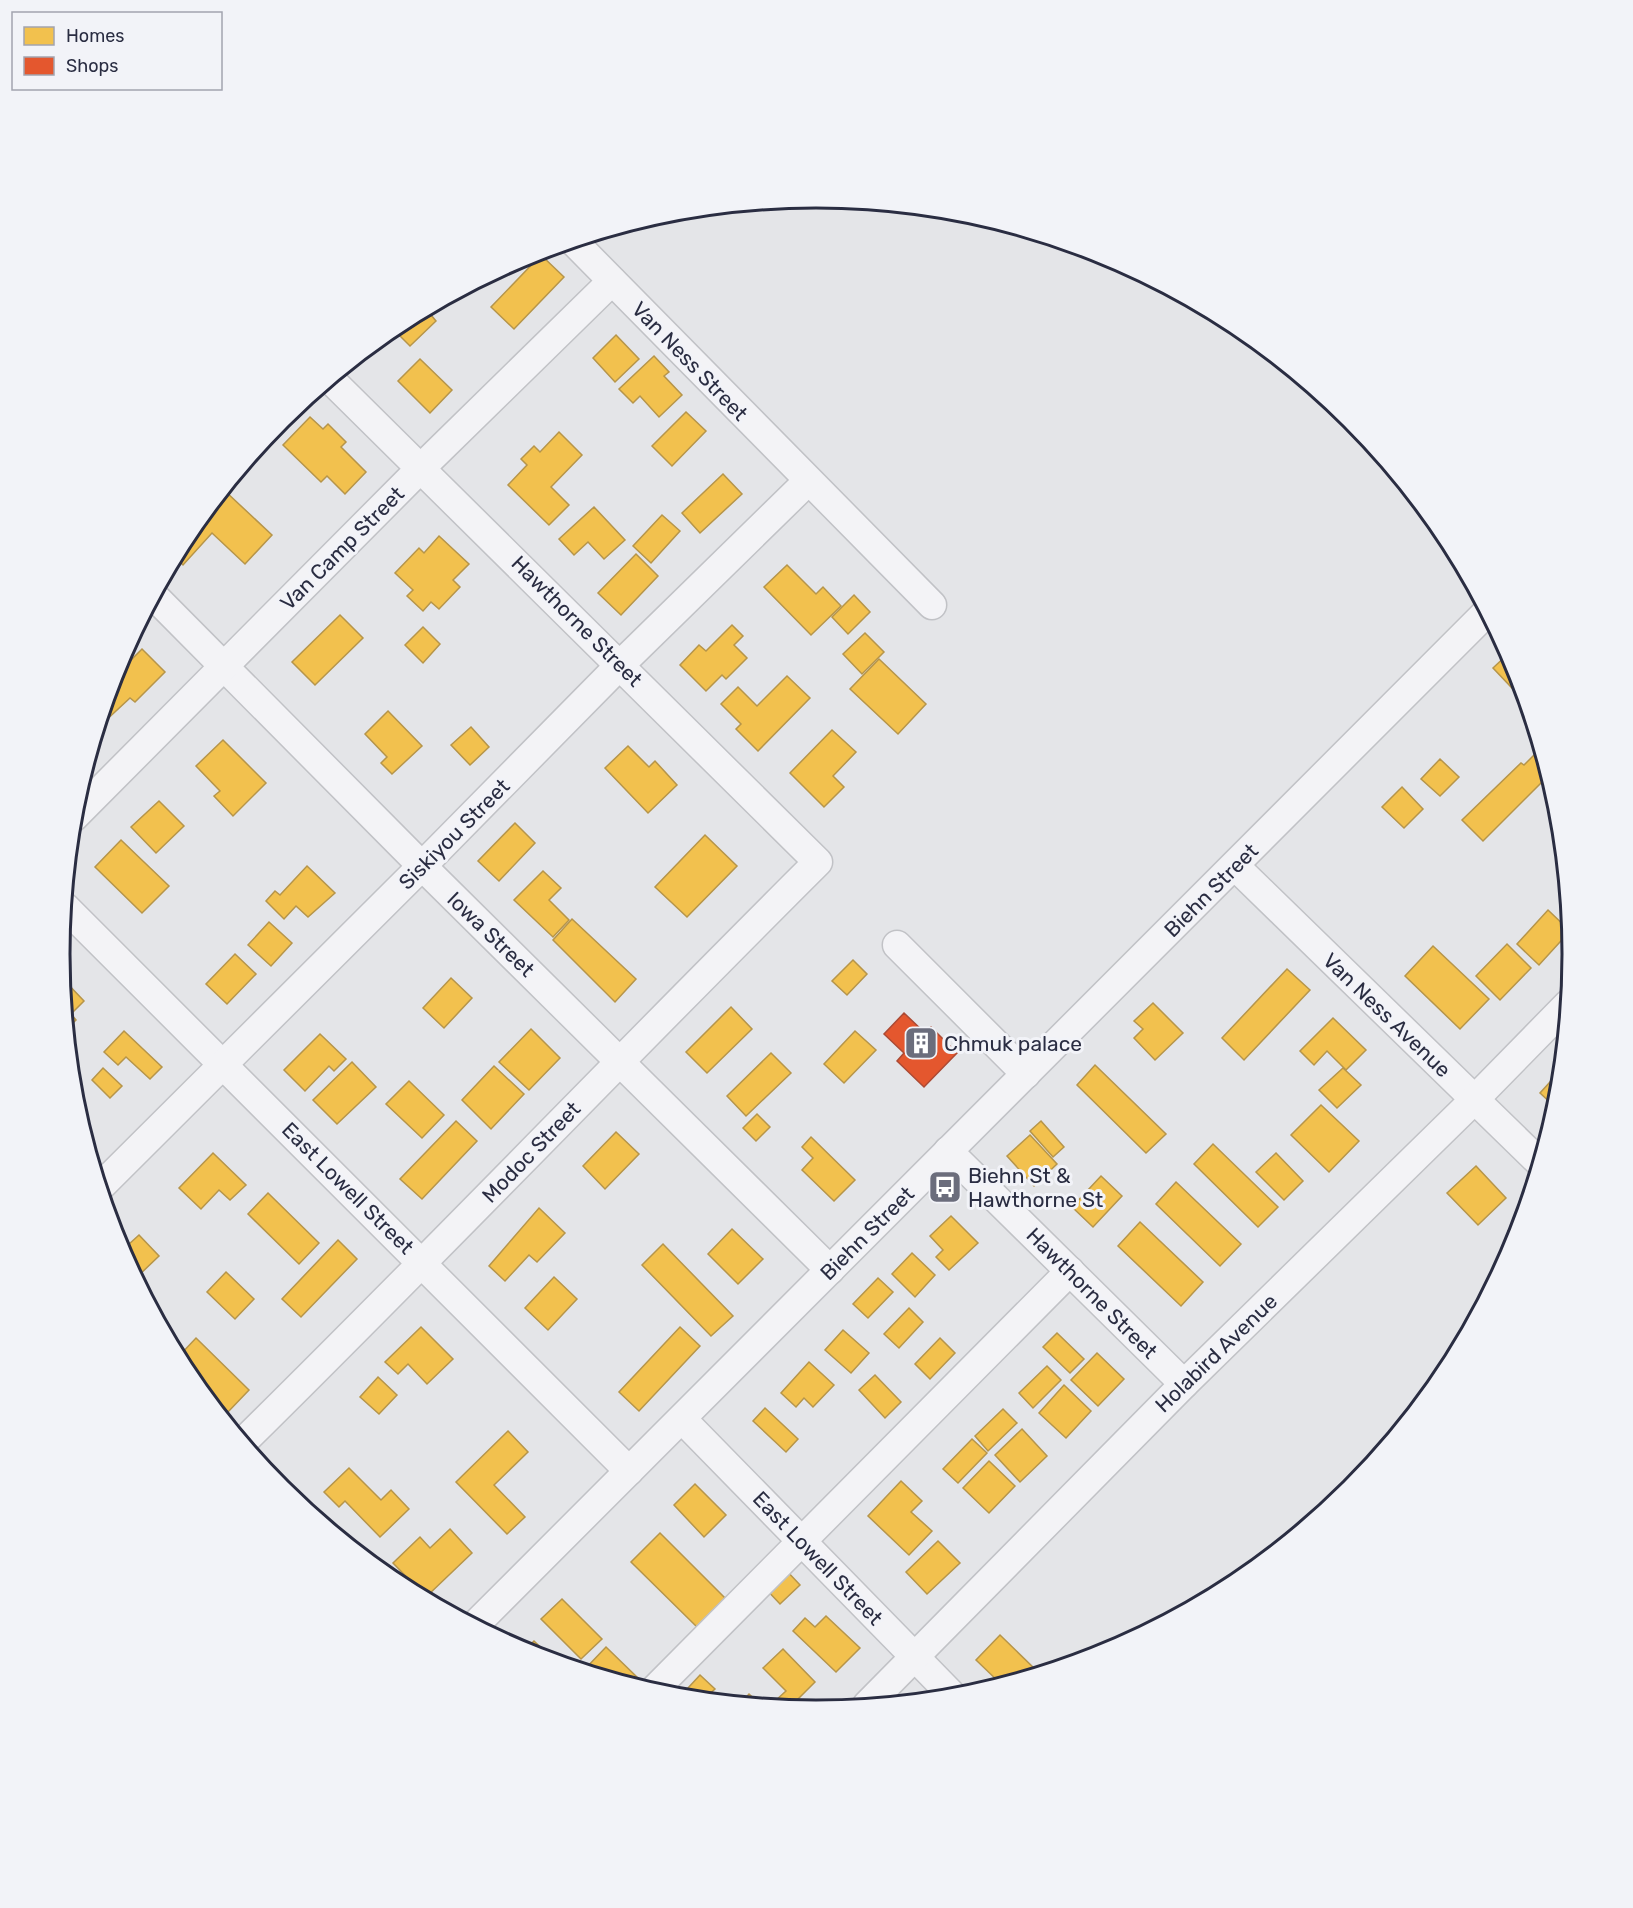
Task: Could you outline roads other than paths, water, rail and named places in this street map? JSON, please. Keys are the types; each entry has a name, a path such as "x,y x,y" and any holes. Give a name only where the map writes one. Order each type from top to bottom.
{"street":[{"name":"Van Ness Street","path":"579,247 808,481"},
{"name":"Van Camp Street","path":"86,805 422,467 612,281"},
{"name":"Hawthorne Street","path":"335,384 422,467 818,862"},
{"path":"808,481 932,605"},
{"name":"Siskiyou Street","path":"106,1181 621,664 808,481"},
{"name":"Iowa Street","path":"159,601 422,866 830,1270"},
{"name":"Biehn Street","path":"480,1619 1482,617"},
{"name":"Modoc Street","path":"248,1437 423,1265 620,1060 818,862"},
{"name":"Van Ness Avenue","path":"1234,866 1534,1158"},
{"name":"East Lowell Street","path":"72,914 629,1471"},
{"path":"897,945 1026,1074"},
{"name":"Holabird Avenue","path":"876,1697 1184,1384 1474,1100 1560,1012"},
{"name":"Hawthorne Street","path":"948,1151 1184,1384"},
{"path":"660,1684 1070,1271"},
{"name":"East Lowell Street","path":"682,1419 946,1689"}],"place":[{"name":"Chmuk palace","path":"921,1043"},
{"name":"Biehn St & Hawthorne St","path":"945,1187"}]}
